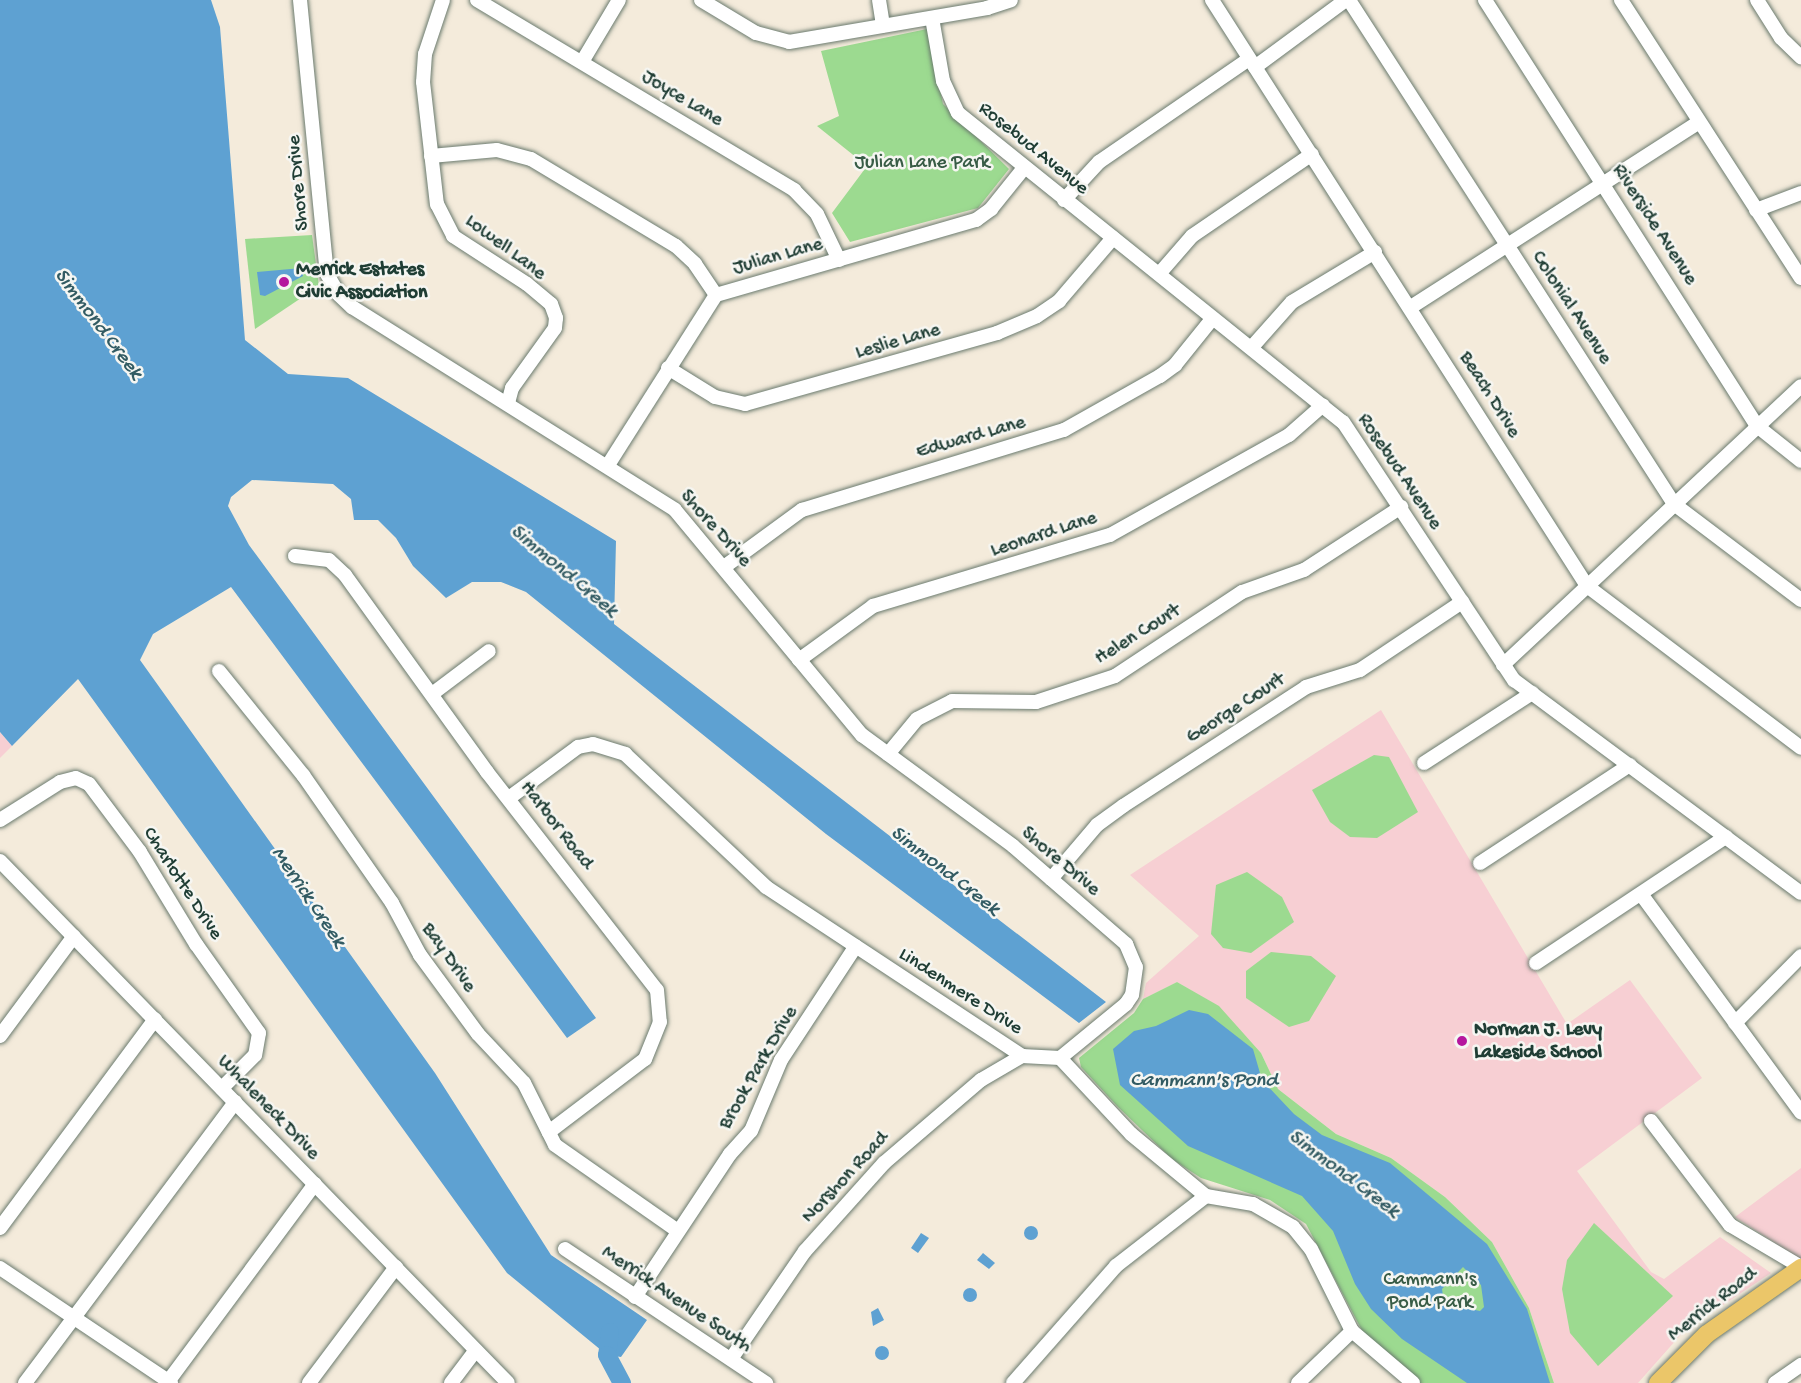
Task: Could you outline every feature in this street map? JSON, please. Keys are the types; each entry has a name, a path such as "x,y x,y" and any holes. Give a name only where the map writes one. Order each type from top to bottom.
{"main road":[{"name":"Merrick Road","path":"1658,1383 1707,1334 1801,1267"}],"street":[{"name":"Shore Drive","path":"300,0 327,274 331,284 352,307 608,465 675,510 724,567 849,723 1051,879 1126,944 1136,967 1136,985 1126,1004 1060,1058"},
{"name":"Lowell Lane","path":"443,0 425,54 431,156 437,204 448,229 469,249 527,284 554,311 555,328 512,388 508,403"},
{"name":"Joyce Lane","path":"477,0 794,190 817,214 839,260"},
{"path":"582,62 619,0"},
{"path":"701,0 756,33 779,40 805,41 932,18 1011,0"},
{"path":"879,0 884,26"},
{"name":"Beach Drive","path":"1212,0 1411,307 1587,586 1801,748"},
{"path":"1064,200 1099,162 1348,0"},
{"name":"Colonial Avenue","path":"1348,0 1674,504 1801,600"},
{"name":"Riverside Avenue","path":"1485,0 1757,426 1801,461"},
{"path":"1621,0 1801,278"},
{"path":"1756,0 1781,38 1801,57"},
{"name":"Rosebud Avenue","path":"932,18 943,81 951,104 966,121 1159,274 1212,319 1252,347 1323,405 1354,435 1503,665 1532,693 1801,893"},
{"path":"1411,307 1699,122"},
{"path":"431,156 497,150 531,159 676,246 695,264 716,295"},
{"path":"1159,274 1192,236 1312,154"},
{"name":"Julian Lane","path":"608,465 716,295 976,220 991,208 1024,168"},
{"path":"1756,210 1801,193"},
{"name":"Leslie Lane","path":"668,368 715,397 745,404 986,337 1025,323 1059,301 1113,238"},
{"path":"1252,347 1292,302 1375,252"},
{"name":"Edward Lane","path":"724,567 802,510 1064,430 1160,376 1175,365 1212,319"},
{"path":"1503,665 1801,386"},
{"name":"Leonard Lane","path":"799,660 873,606 1110,535 1289,435 1323,405"},
{"name":"Helen Court","path":"888,754 917,719 952,701 1036,702 1114,676 1242,592 1304,570 1401,507"},
{"name":"Harbor Road","path":"295,556 323,558 336,565 509,798 645,971 659,1004 657,1036 645,1059 549,1132"},
{"name":"George Court","path":"1051,879 1097,825 1123,806 1306,687 1360,670 1462,602"},
{"path":"432,694 489,651"},
{"name":"Bay Drive","path":"219,671 303,775 392,903 420,955 478,1034 524,1083 555,1145 571,1159 678,1231"},
{"path":"1424,763 1532,693"},
{"name":"Lindenmere Drive","path":"509,798 571,749 593,744 615,749 635,762 747,873 1022,1056 1060,1058"},
{"path":"1480,863 1629,765"},
{"name":"Charlotte Drive","path":"0,820 60,782 76,778 89,784 140,852 196,944 259,1033 255,1055 222,1088"},
{"path":"1536,963 1726,837"},
{"name":"Whaleneck Drive","path":"0,861 508,1383"},
{"path":"1641,894 1801,1113"},
{"path":"0,1036 74,936"},
{"name":"Brook Park Drive","path":"635,1297 730,1154 751,1131 781,1060 856,946"},
{"path":"1736,1023 1801,956"},
{"path":"0,1228 155,1019"},
{"name":"Norshon Road","path":"730,1359 804,1251 884,1163 981,1080 1022,1056"},
{"path":"1060,1058 1131,1134 1206,1196 1252,1203 1293,1227 1311,1249 1352,1331 1413,1383"},
{"path":"25,1383 235,1102"},
{"path":"1651,1121 1730,1225 1801,1267"},
{"path":"0,1268 169,1382 315,1184"},
{"path":"1013,1383 1116,1266 1206,1196"},
{"name":"Merrick Avenue South","path":"565,1250 766,1383"},
{"path":"309,1383 396,1267"},
{"path":"1298,1383 1352,1331"},
{"path":"452,1383 476,1350"},
{"path":"1775,1383 1801,1365"}],"shaded area":[{"name":"Norman J. Levy Lakeside School","path":"1381,710 1567,1024 1630,980 1702,1078 1577,1171 1651,1272 1664,1279 1720,1237 1771,1273 1684,1331 1638,1383 1554,1383 1529,1308 1492,1242 1445,1197 1391,1158 1336,1134 1278,1089 1261,1053 1218,1006 1177,982 1143,999 1146,983 1199,936 1130,875"},
{"path":"0,732 12,746 0,758"},
{"path":"1801,1168 1801,1270 1792,1254 1735,1217"}],"green space":[{"name":"Julian Lane Park","path":"927,29 943,104 1009,169 978,208 850,242 832,213 867,166 817,126 839,116 821,51"},
{"name":"Merrick Estates Civic Association","path":"312,235 319,286 255,329 245,239"},
{"path":"1374,755 1389,757 1418,812 1377,838 1350,837 1330,822 1312,790"},
{"path":"1247,872 1282,897 1294,922 1251,953 1223,948 1211,934 1216,885"},
{"path":"1271,952 1311,956 1336,976 1309,1021 1289,1027 1246,998 1246,971"},
{"name":"Cammann's Pond","path":"1177,982 1219,1006 1261,1053 1278,1089 1336,1134 1391,1158 1445,1197 1492,1242 1529,1308 1554,1383 1415,1383 1368,1342 1306,1224 1270,1200 1201,1178 1172,1159 1117,1106 1081,1067 1079,1058 1134,1013 1143,999"},
{"path":"1594,1223 1673,1296 1598,1366 1570,1333 1562,1289 1567,1260"}],"water":[{"path":"0,0 211,0 220,27 245,340 288,374 348,378 616,541 614,624 1106,1002 1079,1023 826,834 526,592 501,582 472,582 446,598 413,566 396,538 378,520 354,520 351,499 333,484 252,480 231,497 228,506 249,545 596,1018 567,1038 231,587 153,634 140,660 435,1073 551,1255 647,1320 621,1357 607,1355 507,1273 78,679 12,746 0,732"},
{"path":"302,268 303,276 265,296 260,295 257,272"},
{"name":"Cammann's Pond","path":"1189,1010 1208,1014 1253,1049 1262,1080 1294,1114 1322,1135 1390,1163 1487,1244 1527,1309 1550,1383 1467,1383 1402,1339 1371,1309 1355,1284 1333,1231 1302,1196 1188,1146 1120,1085 1113,1049 1134,1031 1156,1026","holes":["1463,1267 1481,1285 1484,1307 1480,1311 1456,1306 1443,1296 1442,1289"]},
{"path":"1028,1226 1034,1226 1038,1233 1034,1240 1028,1240 1024,1236 1024,1230"},
{"path":"921,1233 929,1238 918,1253 911,1248"},
{"path":"983,1253 995,1263 989,1269 977,1260"},
{"path":"970,1288 975,1290 977,1295 975,1300 970,1302 965,1300 963,1295 965,1290"},
{"path":"878,1308 884,1320 873,1326 871,1312"},
{"path":"879,1346 885,1346 889,1353 885,1360 879,1360 875,1356 875,1350"}],"waterway":[{"path":"610,1332 607,1355 622,1383"}],"place":[{"name":"Merrick Estates Civic Association","path":"284,282"},
{"name":"Norman J. Levy Lakeside School","path":"1462,1041"}],"water label":[{"name":"Simmond Creek","path":"97,325"},
{"name":"Simmond Creek","path":"563,572"},
{"name":"Simmond Creek","path":"944,872"},
{"name":"Merrick Creek","path":"307,898"},
{"name":"Simmond Creek","path":"1343,1175"}],"park label":[{"name":"Cammann's Pond Park","path":"1430,1292"}]}
